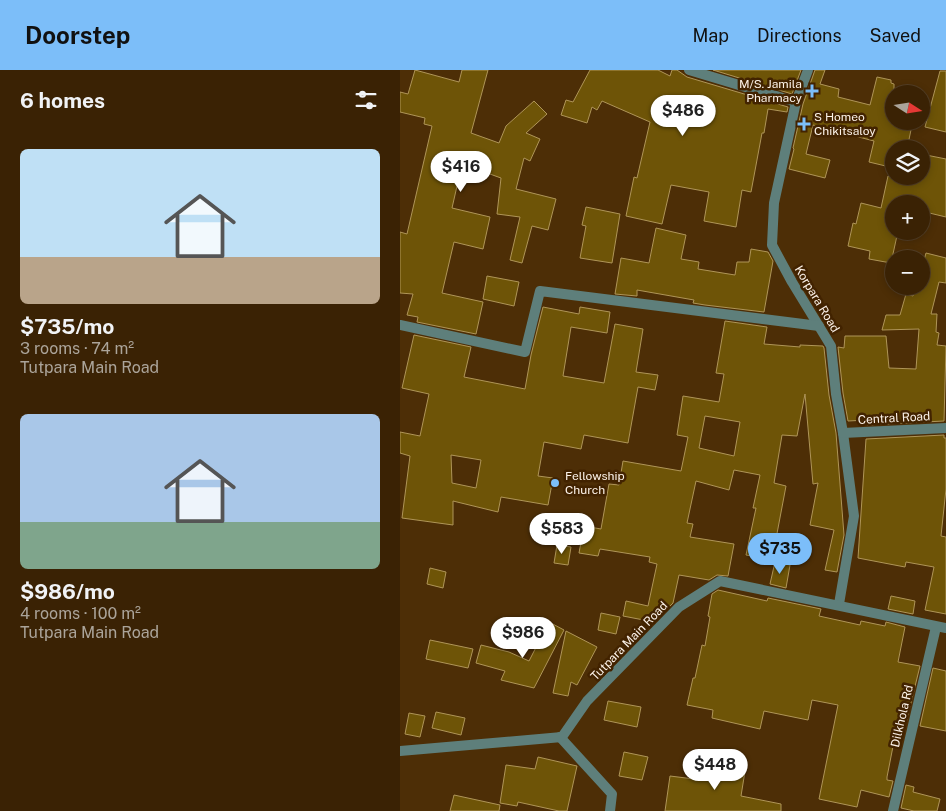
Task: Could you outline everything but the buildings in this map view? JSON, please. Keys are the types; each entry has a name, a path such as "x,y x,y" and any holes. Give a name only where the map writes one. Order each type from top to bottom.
{"street":[{"path":"689,70 796,102"},
{"name":"Korpara Road","path":"808,70 796,102 774,203 772,245 831,346 854,516 839,604"},
{"path":"400,325 525,352 540,290 819,326"},
{"name":"Central Road","path":"843,433 946,428"},
{"name":"Tutpara Main Road","path":"560,737 587,701 679,607 720,581 839,604 941,627"},
{"name":"Dilkhola Rd","path":"893,811 941,627"},
{"path":"400,751 560,737 612,794 610,811"}],"place":[{"name":"M/S. Jamila Pharmacy","path":"812,91"},
{"name":"S Homeo Chikitsaloy","path":"804,124"},
{"name":"Fellowship Church","path":"555,483"}]}
